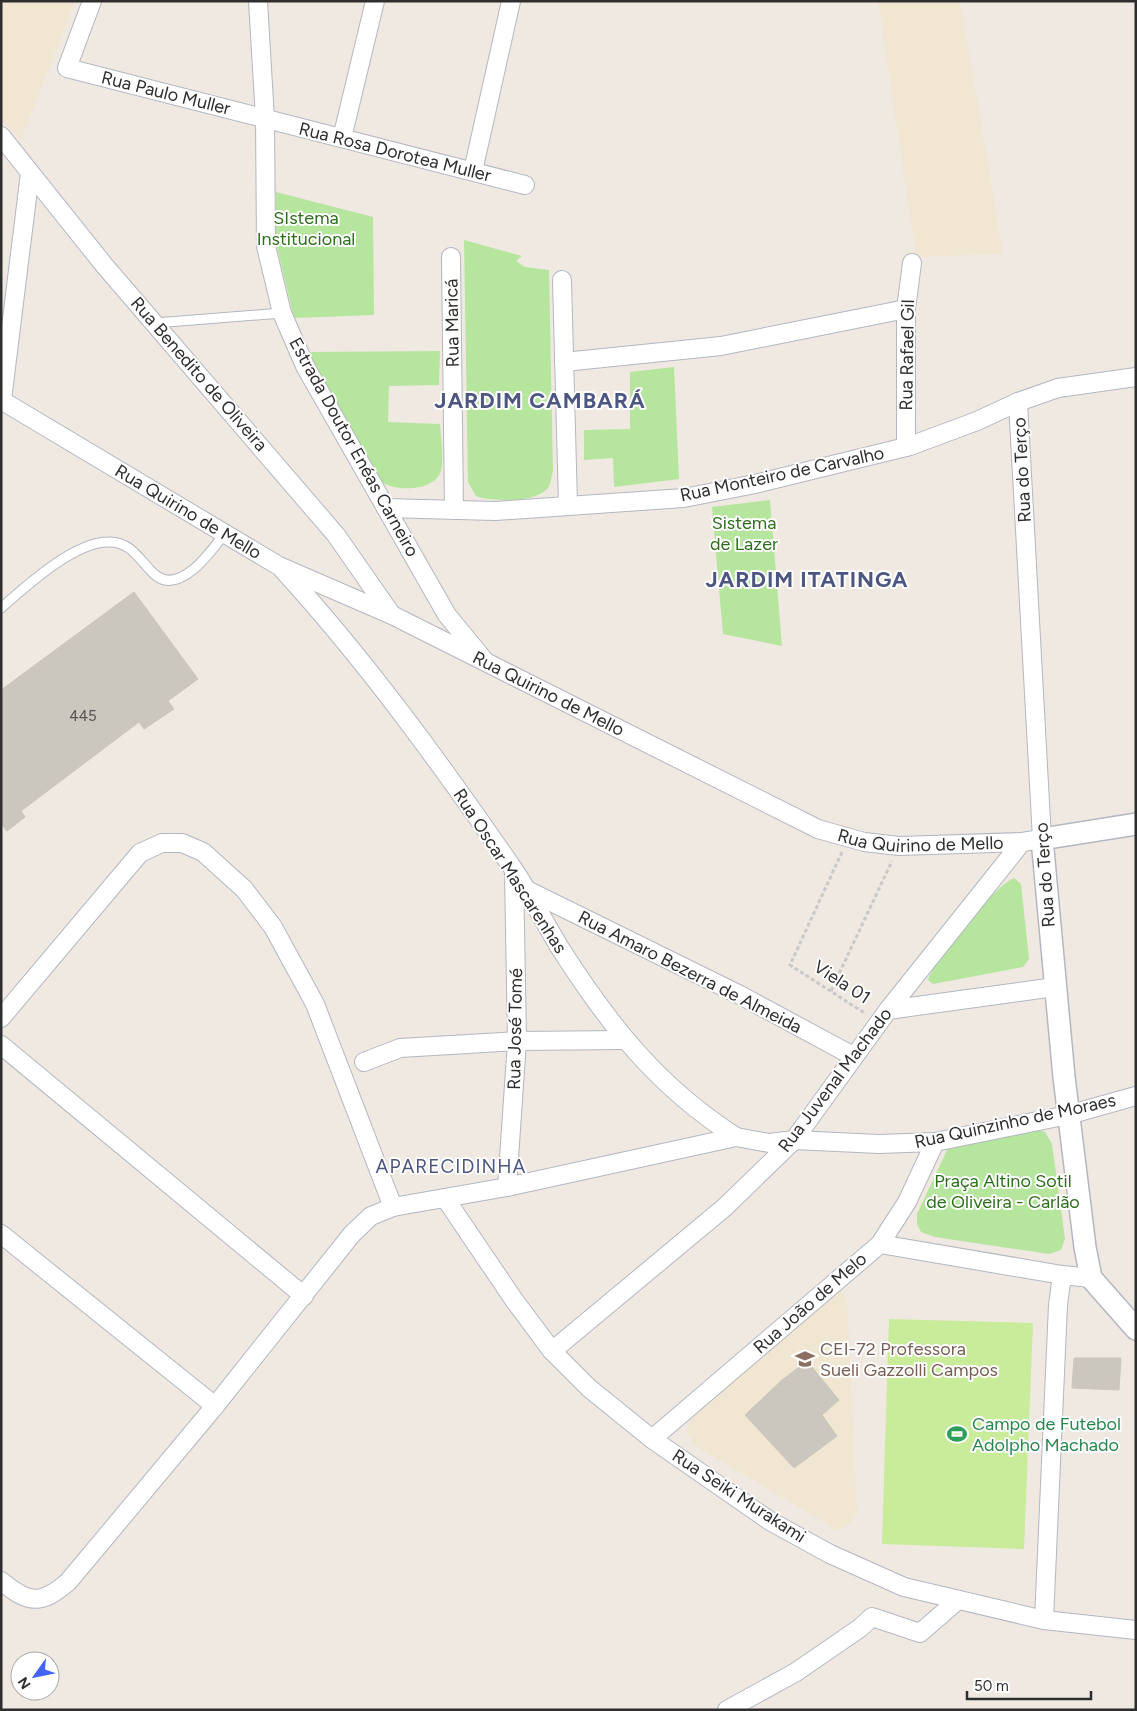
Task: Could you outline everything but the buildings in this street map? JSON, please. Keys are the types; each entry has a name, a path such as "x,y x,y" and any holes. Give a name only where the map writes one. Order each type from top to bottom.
{"street":[{"name":"Rua Paulo Muller","path":"92,1 66,68 265,119"},
{"name":"Estrada Doutor Enéas Carneiro","path":"258,1 265,119 266,246 282,313 305,366 447,615 487,664"},
{"path":"342,138 375,1"},
{"path":"472,172 510,1"},
{"name":"Rua Rosa Dorotea Muller","path":"265,119 525,185"},
{"name":"Rua Benedito de Oliveira","path":"1,136 104,265 336,535 392,615"},
{"path":"2,400 30,173"},
{"name":"Rua Maricá","path":"451,257 454,510"},
{"name":"Rua Rafael Gil","path":"906,447 906,309 912,263"},
{"path":"562,280 568,505"},
{"path":"564,362 721,346 906,309"},
{"name":"Rua Monteiro de Carvalho","path":"386,508 495,511 684,498 755,484 906,447 1058,388 1136,377"},
{"name":"Rua Quirino de Mello","path":"2,400 279,566 392,615 818,829 848,838 899,846 1032,841 1136,824"},
{"name":"Rua do Terço","path":"1018,402 1032,841 1054,987 1068,1115 1091,1278"},
{"name":"Rua Oscar Mascarenhas","path":"279,566 318,609 389,699 514,871 560,948 624,1040 691,1105 736,1137"},
{"name":"Rua Juvenal Machado","path":"552,1351 725,1207 794,1140 883,1016 1032,841"},
{"path":"1,1018 140,853 162,842 182,843 203,852 244,889 273,927 315,1004 392,1207"},
{"name":"Rua José Tomé","path":"508,1187 517,1041 514,871"},
{"name":"Rua Amaro Bezerra de Almeida","path":"527,890 740,996 853,1056"},
{"path":"883,1016 1054,987"},
{"path":"364,1062 400,1048 517,1041 624,1040"},
{"path":"1,1045 304,1296"},
{"name":"Rua Quinzinho de Moraes","path":"1,1581 18,1594 37,1599 51,1597 68,1582 215,1406 352,1234 370,1216 392,1207 508,1187 736,1137 770,1143 794,1140 879,1144 934,1142 1068,1115 1136,1096"},
{"name":"Rua João de Melo","path":"652,1439 880,1244 907,1202 934,1142"},
{"name":"Rua Seiki Murakami","path":"444,1198 514,1300 552,1351 589,1388 652,1439 770,1521 830,1554 904,1586 1044,1620 1136,1630"},
{"path":"1,1234 215,1406"},
{"path":"880,1244 1062,1275 1091,1278 1136,1329"},
{"path":"1044,1620 1058,1305 1062,1275"},
{"path":"727,1710 796,1672 860,1628 872,1617 920,1633 958,1600"}],"lane":[{"path":"155,323 282,313"},
{"path":"1,608 37,577 68,557 93,545 118,542 131,548 154,574 162,580 174,580 195,567 224,534"}],"path":[{"name":"Viela 01","path":"848,838 790,965 831,991 883,1016"},
{"path":"831,991 899,846"}],"shaded area":[{"path":"1,1 75,1 21,140 1,120"},
{"path":"878,1 960,1 1003,254 916,257"},
{"name":"CEI-72 Professora Sueli Gazzolli Campos","path":"840,1290 847,1298 857,1512 854,1519 844,1528 837,1530 694,1445 687,1433 690,1420"}],"green space":[{"name":"SIstema Institucional","path":"276,192 373,217 374,315 294,318 276,243"},
{"path":"464,240 522,256 516,261 525,267 549,270 553,471 547,489 533,497 513,500 483,498 476,496 468,482"},
{"path":"440,351 439,385 389,386 388,422 440,424 441,471 431,483 423,486 404,488 386,485 378,480 369,470 308,352"},
{"path":"674,367 679,479 614,487 613,458 584,460 584,430 630,429 630,372"},
{"name":"Sistema de Lazer","path":"770,500 782,646 723,634 712,507"},
{"path":"1014,878 1021,884 1029,959 1023,967 933,984 928,980 942,956 966,924 993,894"},
{"name":"Praça Altino Sotil de Oliveira - Carlão","path":"1034,1129 1045,1132 1052,1144 1065,1239 1061,1250 1049,1254 935,1237 921,1232 917,1224 917,1214 948,1148"},
{"name":"Campo de Futebol Adolpho Machado","path":"889,1319 1033,1323 1024,1549 882,1544"}],"place":[{"name":"CEI-72 Professora Sueli Gazzolli Campos","path":"805,1359"},
{"name":"Campo de Futebol Adolpho Machado","path":"957,1434"}],"district":[{"name":"JARDIM CAMBARÁ","path":"540,400"},
{"name":"JARDIM ITATINGA","path":"807,579"},
{"name":"APARECIDINHA","path":"451,1166"}]}
